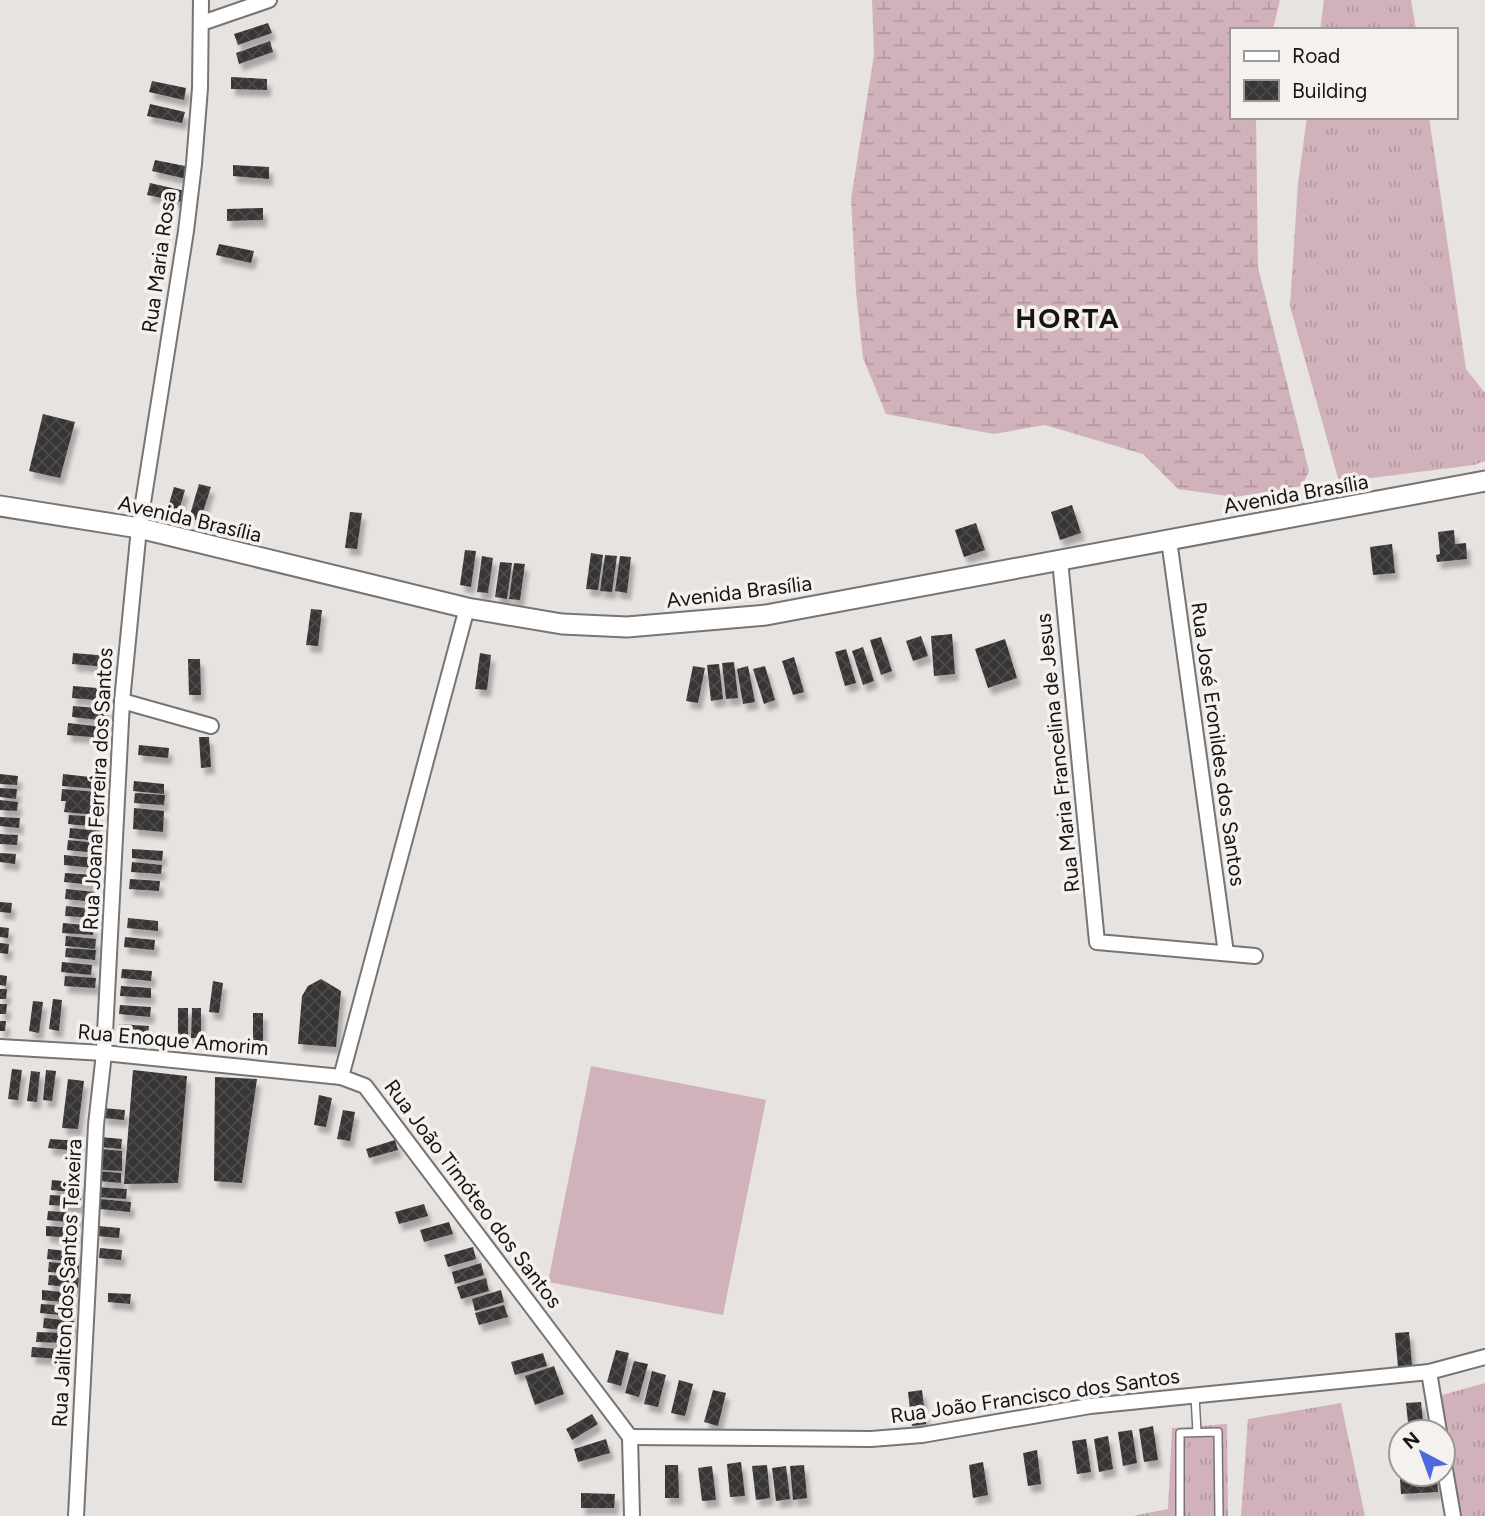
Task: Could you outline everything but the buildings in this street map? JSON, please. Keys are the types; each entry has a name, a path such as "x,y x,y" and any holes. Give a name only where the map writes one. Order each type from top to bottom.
{"main road":[{"name":"Avenida Brasília","path":"0,506 139,528 467,608 562,624 627,627 766,615 1485,481"}],"street":[{"name":"Rua Maria Rosa","path":"139,528 186,231 200,88 201,0"},
{"path":"202,23 269,0"},
{"name":"Rua Joana Ferreira dos Santos","path":"104,1053 122,701 139,528"},
{"name":"Rua José Eronildes dos Santos","path":"1169,540 1226,953"},
{"name":"Rua Maria Francelina de Jesus","path":"1060,560 1097,942 1226,953"},
{"path":"341,1077 467,608"},
{"path":"122,701 211,726"},
{"path":"1226,953 1255,956"},
{"name":"Rua Enoque Amorim","path":"0,1047 104,1053 341,1077"},
{"name":"Rua Jailton dos Santos Teixeira","path":"76,1516 96,1125 104,1053"},
{"name":"Rua João Timóteo dos Santos","path":"341,1077 365,1086 383,1107 630,1437"},
{"name":"Rua João Francisco dos Santos","path":"630,1437 871,1439 922,1435 1090,1406 1429,1372 1485,1357"},
{"path":"1429,1372 1437,1418"},
{"path":"630,1437 632,1516"},
{"path":"1448,1488 1452,1516"}],"lane":[{"path":"1195,1396 1197,1432"},
{"path":"1180,1516 1180,1433 1197,1432 1218,1432 1219,1516"}],"green space":[{"path":"872,0 1280,0 1273,28 1230,28 1230,119 1256,119 1258,267 1309,471 1302,486 1235,497 1178,489 1143,454 1045,425 994,434 886,414 863,358 851,199 874,55"},
{"path":"1324,0 1411,0 1416,28 1320,28"},
{"path":"1307,119 1429,119 1466,369 1485,393 1485,461 1474,465 1339,482 1290,306 1298,183"},
{"path":"591,1066 766,1100 723,1315 548,1282"},
{"path":"1485,1383 1485,1516 1456,1516 1452,1488 1457,1488 1457,1418 1440,1418 1435,1397"},
{"path":"1341,1403 1365,1516 1241,1516 1248,1419"},
{"path":"1227,1424 1228,1516 1133,1516 1168,1509 1172,1428"}],"district":[{"name":"HORTA","path":"1068,318"}]}
